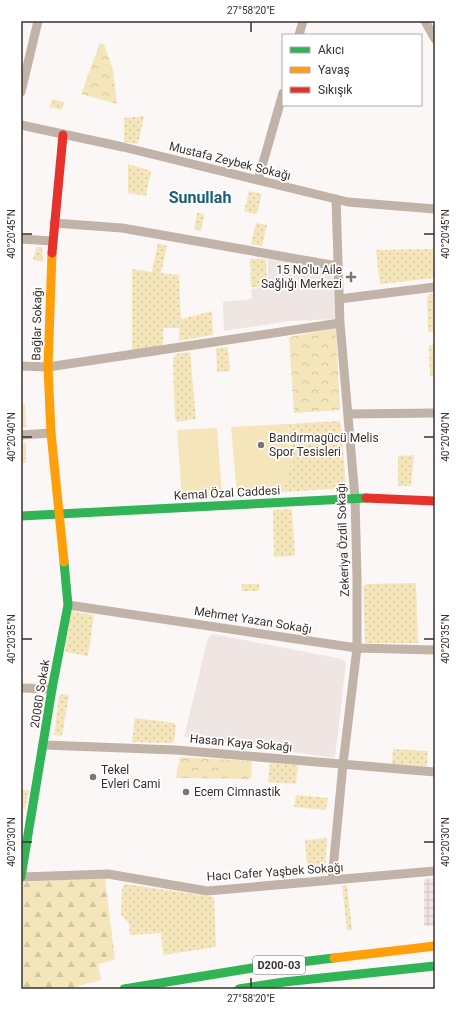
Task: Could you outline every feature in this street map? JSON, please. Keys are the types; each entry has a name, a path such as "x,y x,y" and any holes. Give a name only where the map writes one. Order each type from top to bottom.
{"main road":[{"name":"Bağlar Sokağı","path":"59,514 51,433 48,367 52,241 63,135"},
{"name":"Kemal Özal Caddesi","path":"21,516 355,498 435,501"},
{"name":"20080 Sokak","path":"21,877 44,745 52,689 68,605 59,514"},
{"name":"D200-03","path":"124,989 258,967 435,946"},
{"name":"D200-03","path":"239,989 284,982 435,966"}],"street":[{"path":"21,92 38,21"},
{"path":"299,34 303,21"},
{"path":"425,21 435,39"},
{"path":"258,180 282,96"},
{"name":"Mustafa Zeybek Sokağı","path":"21,125 123,147 348,202 435,209"},
{"name":"Zekeriya Özdil Sokağı","path":"332,880 343,764 357,648 355,498 340,323 336,199"},
{"path":"54,223 122,228 337,266"},
{"path":"21,239 52,241"},
{"path":"339,299 435,287"},
{"path":"21,366 48,367 340,323"},
{"path":"348,414 435,413"},
{"path":"21,435 51,433"},
{"name":"Mehmet Yazan Sokağı","path":"68,605 357,648 435,650"},
{"path":"21,688 52,689"},
{"name":"Hasan Kaya Sokağı","path":"44,745 176,750 435,772"},
{"name":"Hacı Cafer Yaşbek Sokağı","path":"21,877 108,874 207,891 435,871"}],"shaded area":[{"path":"110,21 182,21 181,23"},
{"path":"268,259 335,269 338,319 289,321 224,331 223,302 252,299 251,289 268,287"},
{"path":"213,634 342,659 346,663 335,758 184,737 208,638"},
{"path":"435,878 435,925 424,926 424,879"}],"green space":[{"path":"100,43 104,44 113,70 117,104 81,94"},
{"path":"52,99 65,103 61,110 50,107"},
{"path":"144,116 138,144 124,142 124,118"},
{"path":"128,164 151,171 146,196 128,193"},
{"path":"249,191 262,194 257,214 244,212"},
{"path":"197,213 204,214 201,231 194,229"},
{"path":"256,223 267,225 262,246 251,244"},
{"path":"158,243 167,246 161,273 179,275 181,319 212,311 213,335 179,341 179,328 163,328 163,346 132,350 132,269 152,272"},
{"path":"36,247 42,247 43,262 33,260"},
{"path":"433,249 435,278 380,284 376,250"},
{"path":"250,259 266,259 267,287 251,287"},
{"path":"435,293 435,331 428,332 427,297 430,294"},
{"path":"336,328 340,410 294,413 289,337"},
{"path":"429,345 435,345 435,376 430,376"},
{"path":"228,347 230,371 217,372 216,348"},
{"path":"190,352 196,419 177,422 175,418 173,360 176,354"},
{"path":"21,404 25,404 26,427 21,427"},
{"path":"339,421 341,424 346,488 283,492 291,463 288,424"},
{"name":"Bandırmagücü Melis Spor Tesisleri","path":"288,424 291,463 283,492 237,495 231,427"},
{"path":"217,428 222,495 182,497 177,430"},
{"path":"21,443 26,443 26,463 21,462"},
{"path":"414,455 411,486 398,486 398,456"},
{"path":"292,509 295,556 274,557 273,510"},
{"path":"416,583 418,643 365,643 363,586 366,584"},
{"path":"242,584 259,584 259,591 242,591"},
{"path":"71,611 94,615 88,656 65,652"},
{"path":"62,694 69,695 62,736 54,735 59,696"},
{"path":"135,718 174,723 176,726 174,741 172,743 132,742"},
{"path":"393,749 428,751 427,766 392,764"},
{"path":"180,757 252,761 251,779 176,778"},
{"path":"270,763 298,765 296,784 268,782"},
{"path":"225,766 246,766 245,775 225,775"},
{"path":"21,790 29,790 25,809 21,809"},
{"path":"296,795 328,798 326,810 294,807"},
{"path":"327,838 325,872 308,875 305,840"},
{"path":"105,878 115,960 98,964 101,980 68,989 21,989 21,882"},
{"path":"125,884 214,897 216,947 163,955 161,933 130,935 129,923 121,915 122,888"},
{"path":"347,885 352,930 347,930 342,886"}],"traffic: fast":[{"path":"21,516 366,498"},
{"path":"21,877 52,689 68,605 64,562"},
{"path":"124,989 258,967 334,958"},
{"path":"239,989 284,982 435,966"}],"traffic: slow":[{"path":"52,253 48,367 51,433 64,562"},
{"path":"334,958 435,946"}],"traffic: jam":[{"path":"52,253 63,135"},
{"path":"366,498 435,501"}],"place":[{"name":"15 No'lu Aile Sağlığı Merkezi","path":"351,277"},
{"name":"Bandırmagücü Melis Spor Tesisleri","path":"261,445"},
{"name":"Tekel Evleri Cami","path":"93,777"},
{"name":"Ecem Cimnastik","path":"186,792"}],"district":[{"name":"Sunullah","path":"200,197"}]}
